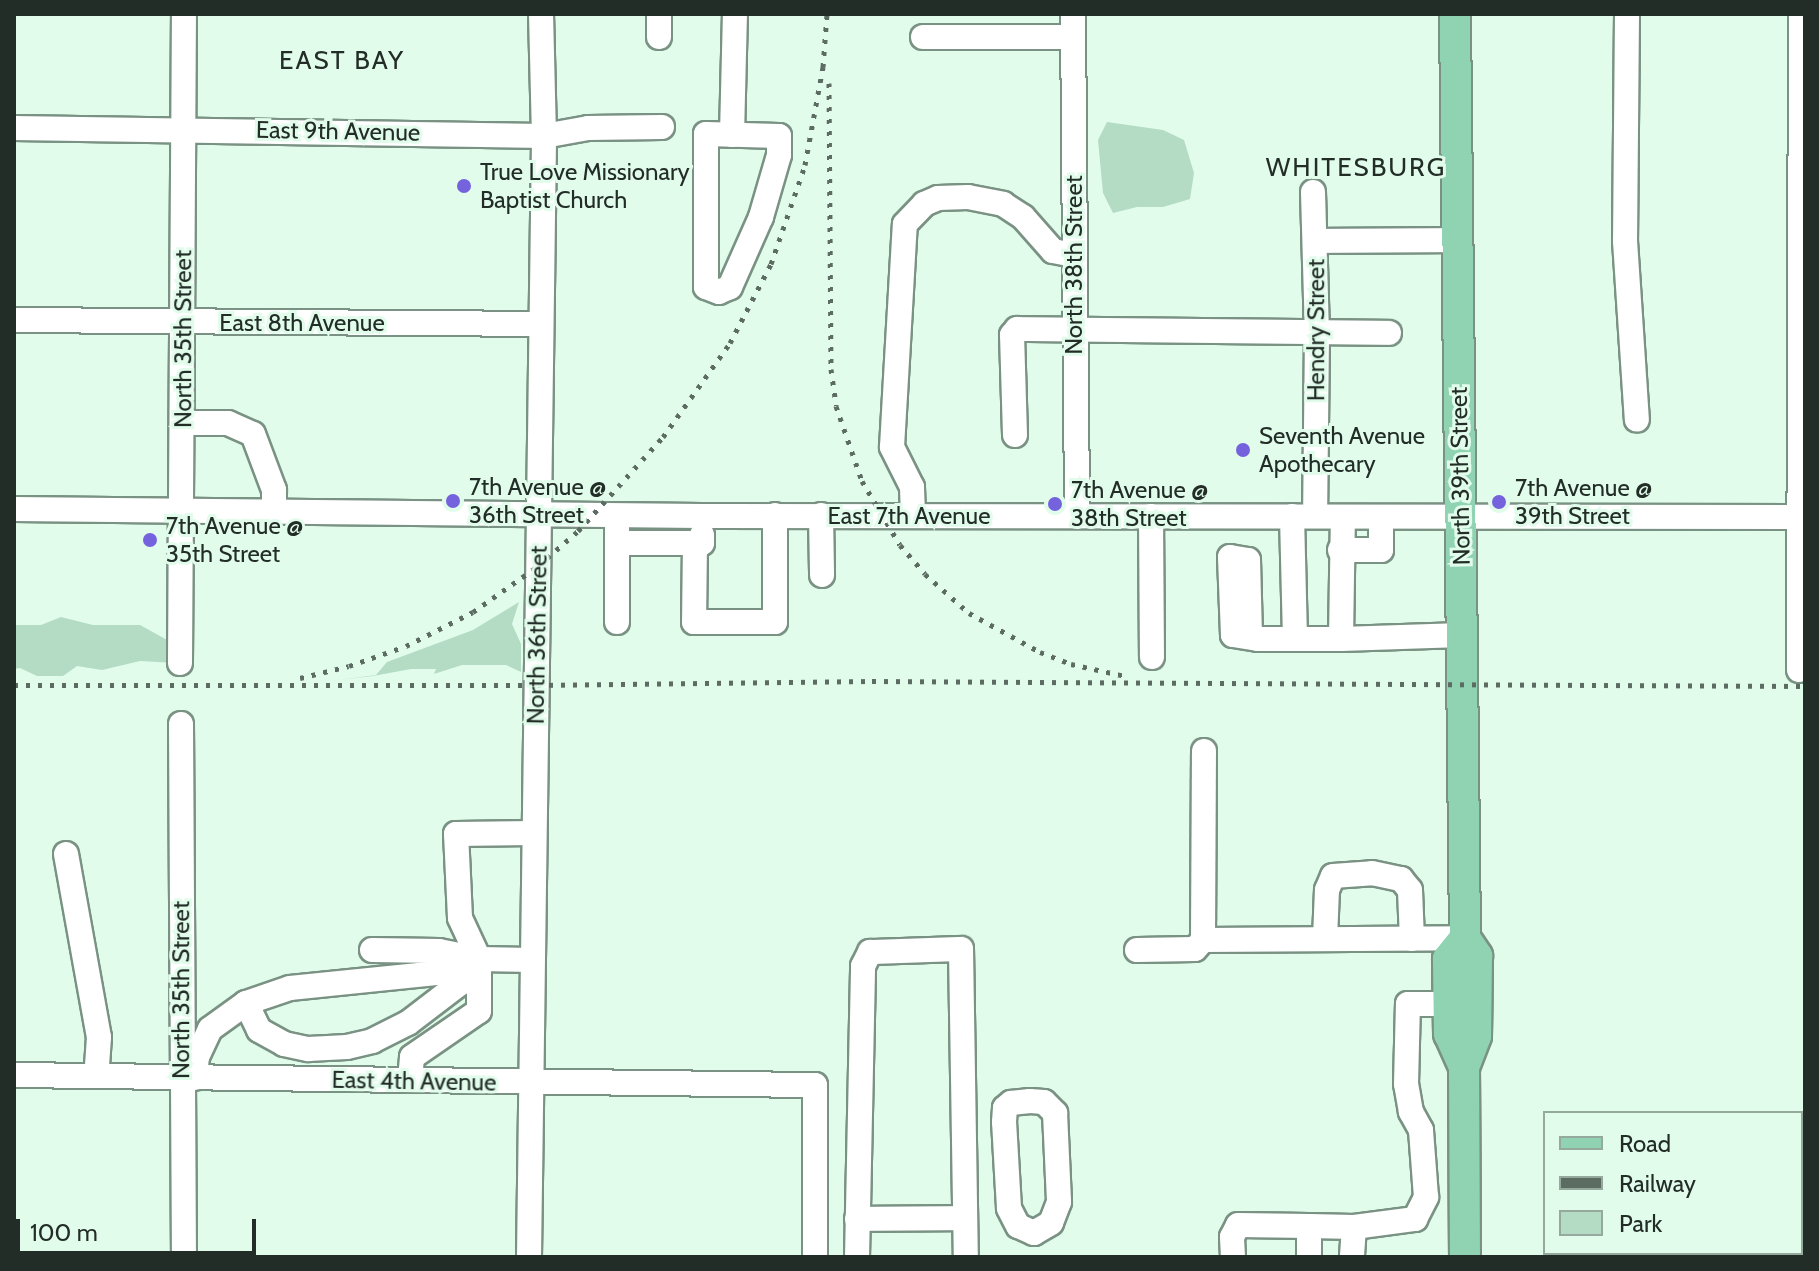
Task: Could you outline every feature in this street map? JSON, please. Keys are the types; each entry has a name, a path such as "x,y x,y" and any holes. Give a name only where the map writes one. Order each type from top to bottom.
{"main road":[{"name":"North 39th Street","path":"1455,14 1465,938 1477,956 1476,1036 1464,1067 1465,1257"},
{"name":"North 39th Street","path":"1464,1067 1449,1034 1448,959 1465,938"}],"street":[{"name":"North 35th Street","path":"180,663 184,14"},
{"name":"North 36th Street","path":"529,1257 544,136 541,14"},
{"path":"732,135 735,14"},
{"path":"1627,14 1624,226 1637,420"},
{"path":"1799,670 1802,517 1801,14"},
{"path":"923,37 1073,26"},
{"name":"North 38th Street","path":"1073,26 1077,516"},
{"name":"East 9th Avenue","path":"14,128 184,128 544,136 588,128 662,127"},
{"path":"706,134 732,135 779,136 779,155 761,217 739,269 730,287 719,292 706,287 706,134"},
{"name":"Hendry Street","path":"1295,639 1317,333 1313,192"},
{"path":"913,516 912,487 892,447 905,224 924,204 938,198 968,197 1003,204 1023,217 1053,251 1074,255"},
{"path":"1316,241 1457,240"},
{"name":"East 8th Avenue","path":"14,320 541,324"},
{"path":"1015,435 1012,335 1017,329 1074,327 1389,333"},
{"path":"182,423 228,423 253,434 274,490 274,510"},
{"name":"East 7th Avenue","path":"14,509 702,516 1802,517"},
{"path":"616,515 617,622"},
{"path":"695,543 694,622 775,622 775,515"},
{"path":"821,515 822,575"},
{"path":"617,543 702,543 702,516"},
{"path":"1151,516 1152,657"},
{"path":"1341,639 1340,550 1343,517"},
{"path":"1340,550 1381,550 1381,517"},
{"path":"1250,636 1341,639 1462,635"},
{"name":"North 35th Street","path":"181,724 188,1078 184,1257"},
{"path":"1137,950 1195,949 1203,940 1204,751"},
{"path":"410,1080 412,1057 479,1011 479,959 460,918 456,834 533,833"},
{"path":"66,854 99,1037 96,1076"},
{"path":"1325,939 1327,890 1333,876 1372,873 1401,879 1410,890 1412,939"},
{"path":"1203,940 1465,938"},
{"path":"857,1257 863,966 870,952 961,949 966,1257"},
{"path":"372,950 439,951 479,959 532,960"},
{"path":"188,1078 210,1029 246,1003 290,988 448,972 479,959"},
{"path":"246,1003 259,1030 284,1044 308,1049 347,1047 372,1041 408,1023 459,984 479,959"},
{"path":"1233,1257 1232,1237 1238,1225 1354,1227 1415,1219 1426,1197 1421,1130 1411,1112 1406,1084 1408,1004 1448,1004"},
{"name":"East 4th Avenue","path":"14,1075 815,1085 815,1257"},
{"path":"1030,1101 1044,1102 1055,1113 1059,1202 1051,1223 1034,1245 1018,1226 1009,1208 1004,1122 1005,1108 1011,1103 1030,1101"},
{"path":"857,1219 965,1218"},
{"path":"1309,1226 1309,1257"},
{"path":"1352,1257 1354,1227"}],"green space":[{"path":"1107,122 1163,130 1184,140 1194,173 1190,199 1163,207 1137,207 1113,213 1103,193 1098,140"},
{"path":"519,602 512,624 521,644 521,672 506,665 462,665 434,674 436,669 411,669 373,676 338,680 376,675 387,662 473,630"},
{"path":"61,617 93,625 140,625 169,641 175,663 140,661 102,670 77,666 63,676 37,676 20,668 14,669 14,625 41,625"}],"railway":[{"path":"300,678 349,666 406,646 473,612 538,566 578,531 663,437 730,343 771,264 805,165 823,67 827,14"},
{"path":"829,83 831,369 836,406 862,481 900,545 925,574 969,613 1040,652 1071,664 1125,676"},
{"path":"14,685 537,685 872,681 1805,686"}],"place":[{"name":"True Love Missionary Baptist Church","path":"464,186"},
{"name":"Seventh Avenue Apothecary","path":"1243,450"},
{"name":"7th Avenue @ 36th Street","path":"453,501"},
{"name":"7th Avenue @ 39th Street","path":"1499,502"},
{"name":"7th Avenue @ 38th Street","path":"1055,504"},
{"name":"7th Avenue @ 35th Street","path":"150,540"}],"district":[{"name":"EAST BAY","path":"342,61"},
{"name":"WHITESBURG","path":"1356,168"}]}
